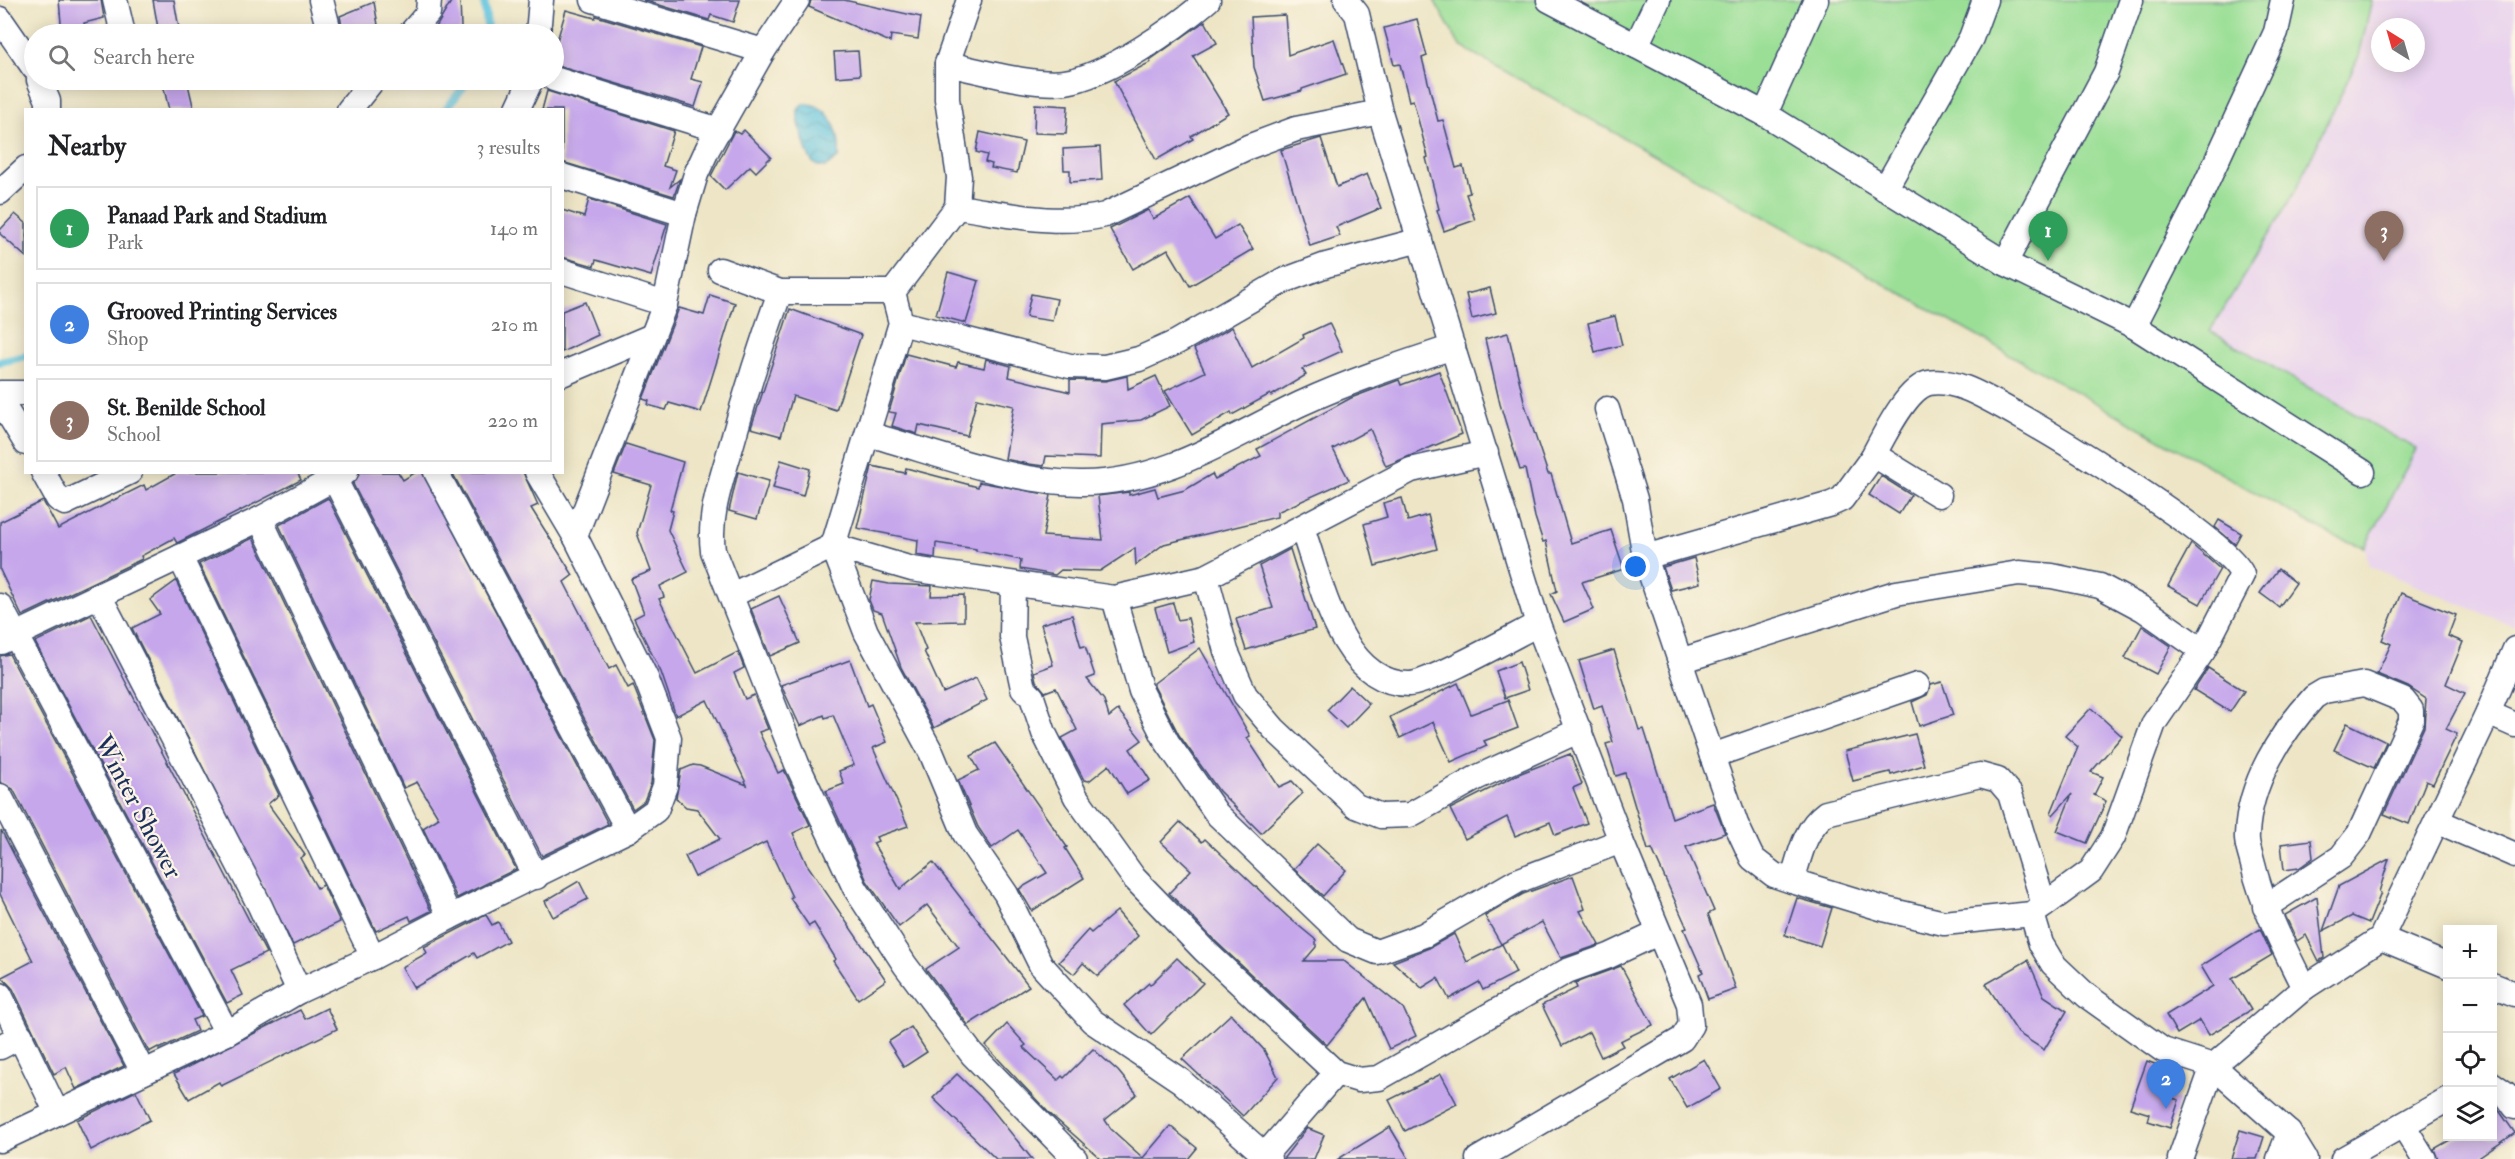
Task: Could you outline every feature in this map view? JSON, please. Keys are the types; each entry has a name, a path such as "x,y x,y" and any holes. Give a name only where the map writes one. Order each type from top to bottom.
{"street":[{"path":"115,0 121,24"},
{"path":"321,0 327,24"},
{"path":"419,24 428,13 429,0"},
{"path":"539,24 542,0"},
{"path":"593,0 763,51"},
{"path":"575,536 665,304 684,214 696,174 763,51 797,0"},
{"path":"893,292 957,207 959,177 947,99 947,64 969,0"},
{"path":"947,64 1020,78 1065,82 1094,73 1169,32 1208,0"},
{"path":"1346,0 1358,14 1380,112 1538,624 1621,841 1689,1004 1691,1025 1682,1039 1478,1159"},
{"path":"1549,0 1765,114 2005,263 2134,327 2363,472"},
{"path":"1636,46 1658,0"},
{"path":"1765,114 1816,0"},
{"path":"1885,189 1971,38 1985,0"},
{"path":"2005,263 2106,72 2131,0"},
{"path":"2134,327 2198,201 2271,42 2283,0"},
{"path":"0,19 24,54"},
{"path":"564,82 719,130"},
{"path":"43,90 48,108"},
{"path":"351,108 365,90"},
{"path":"518,108 526,90"},
{"path":"957,207 1060,222 1085,220 1115,210 1248,147 1296,129 1380,112"},
{"path":"0,192 24,170"},
{"path":"564,177 684,214"},
{"path":"901,323 1070,366 1105,367 1139,359 1177,342 1283,281 1326,265 1420,240"},
{"path":"720,270 780,292 893,292"},
{"path":"564,272 665,304"},
{"path":"780,292 755,362 717,496 710,529 713,551 797,764 855,888 905,965 972,1054 1075,1159"},
{"path":"893,292 901,323 833,546 866,632 931,752 965,834 1006,894 1041,965 1092,1021 1180,1081 1267,1157 1336,1073"},
{"path":"564,373 652,336"},
{"path":"868,434 1031,479 1082,483 1136,477 1196,458 1298,405 1362,376 1453,347"},
{"path":"1607,409 1635,499 1645,557 1736,824 1752,858 1774,874 1792,881 1884,909 1944,923 2038,910 2091,871 2113,837 2154,723 2202,651 2242,575 2241,569 2229,556 2163,505 2039,428 1966,388 1947,383 1929,383 1918,389 1898,412 1872,458 1842,499 1645,557"},
{"path":"0,393 24,393"},
{"path":"0,400 24,440"},
{"path":"732,595 833,546 912,569 1114,598 1206,577 1411,470 1486,453"},
{"path":"1872,458 1879,458 1939,495"},
{"path":"44,474 58,499 65,502 126,474"},
{"path":"7,639 260,519 336,474 536,877"},
{"path":"437,474 628,830"},
{"path":"0,1140 227,1033 299,991 373,957 628,830 656,810 665,786 669,738 646,678 575,536 538,474"},
{"path":"260,519 450,917"},
{"path":"1302,528 1344,642 1359,662 1380,679 1411,684 1455,666 1538,624"},
{"path":"180,557 373,957"},
{"path":"1680,661 1896,593 2019,573 2052,576 2100,586 2143,609 2202,651"},
{"path":"1206,577 1226,651 1245,695 1274,729 1356,806 1381,816 1410,815 1478,777 1580,730"},
{"path":"1013,584 1012,637 1023,688 1032,698 1044,733 1076,797 1134,878 1204,950 1336,1073 1359,1080 1378,1078 1567,971 1609,956 1658,933"},
{"path":"99,595 260,906 299,991"},
{"path":"1114,598 1141,691 1167,742 1217,814 1348,940 1377,952 1424,935 1517,881 1621,841"},
{"name":"Winter Shower","path":"0,606 7,639 227,1033"},
{"path":"2180,1159 2213,1066 2304,987 2381,938 2488,713 2515,649"},
{"path":"2265,907 2341,857 2359,834 2411,720 2411,711 2403,700 2364,684 2325,691 2305,707 2278,746 2266,764 2253,798 2246,836 2265,907 2304,987"},
{"path":"1712,756 1917,685"},
{"path":"2488,713 2515,724"},
{"path":"1792,881 1813,822 1826,813 1980,775 1998,780 2010,794 2038,910 2041,944 2054,964 2087,996 2163,1050 2213,1066 2289,1133 2305,1159"},
{"path":"0,796 143,1072"},
{"path":"2437,821 2515,855"},
{"path":"2381,938 2443,964"},
{"path":"2497,987 2515,994"},
{"path":"0,995 11,1042 57,1113"},
{"path":"2497,1087 2505,1093 2515,1107"},
{"path":"2343,1159 2443,1102"},
{"path":"2403,1125 2424,1159"},
{"path":"2279,1159 2289,1133"}],"shaded area":[{"path":"2372,0 2515,0 2515,627 2369,566 2365,547 2416,448 2210,331 2295,192 2359,56"}],"green space":[{"path":"1434,0 2372,0 2359,56 2295,192 2210,331 2416,449 2365,547 2333,536 1460,46"}],"water":[{"path":"803,104 821,109 832,121 836,130 839,157 826,167 817,166 806,148 798,115 798,110"}],"building":[{"path":"59,0 101,0 104,18 84,24 61,24"},
{"path":"153,0 174,0 178,24 157,24"},
{"path":"452,0 460,0 461,24 438,24"},
{"path":"643,0 740,0 733,22 711,15 709,20"},
{"path":"811,0 844,0 921,17 918,39 891,35 890,42 809,7"},
{"path":"374,2 378,24 342,24 340,16"},
{"path":"566,10 595,18 596,16 701,47 691,79 703,82 695,107 564,68 564,24 562,24"},
{"path":"1285,15 1288,55 1334,39 1346,74 1302,89 1302,91 1265,101 1254,67 1251,17"},
{"path":"1417,19 1427,56 1422,58 1438,121 1443,120 1456,168 1463,166 1470,193 1466,194 1475,220 1444,231 1437,210 1439,209 1426,158 1428,157 1413,100 1409,101 1400,64 1394,65 1384,28"},
{"path":"1205,21 1217,43 1193,56 1228,113 1191,136 1193,139 1156,160 1114,81 1151,62 1150,60"},
{"path":"858,51 860,75 836,77 834,52"},
{"path":"164,90 189,90 194,108 169,108"},
{"path":"547,91 674,131 663,166 676,170 670,187 680,179 674,196 564,163 564,108 543,108"},
{"path":"1035,104 1068,106 1066,134 1034,133"},
{"path":"744,130 771,157 756,172 750,166 725,190 711,176 734,131 740,134"},
{"path":"980,132 1024,142 1017,173 991,168 992,164 985,162 987,155 976,152"},
{"path":"1321,138 1337,187 1367,174 1381,208 1336,227 1340,236 1310,246 1281,150"},
{"path":"1100,147 1102,180 1070,182 1070,170 1064,170 1063,149"},
{"path":"1190,198 1215,239 1238,225 1253,249 1190,286 1168,249 1133,269 1110,229 1148,210 1153,219"},
{"path":"589,199 667,224 651,276 596,260 594,266 564,258 564,211 584,217"},
{"path":"15,214 24,221 24,255 0,234 0,230"},
{"path":"948,272 979,281 966,323 936,315"},
{"path":"1490,288 1496,313 1472,319 1466,294"},
{"path":"1031,294 1057,299 1052,321 1026,317"},
{"path":"710,295 735,303 701,412 669,403 666,410 648,405 649,401 643,399 679,308 704,315"},
{"path":"585,302 598,335 564,351 564,310"},
{"path":"790,309 861,335 836,410 793,396 781,436 751,428"},
{"path":"1615,316 1622,345 1595,352 1588,323"},
{"path":"1329,323 1342,351 1302,369 1306,375 1271,396 1270,394 1232,415 1231,412 1192,435 1165,391 1205,372 1194,349 1232,327 1252,368 1304,338 1303,335"},
{"path":"1508,333 1525,405 1548,474 1551,474 1571,543 1611,530 1624,569 1582,582 1594,609 1564,622 1551,594 1557,591 1546,541 1543,542 1525,469 1520,470 1500,404 1485,339"},
{"path":"906,354 956,367 958,362 984,368 986,359 1011,366 1009,377 1070,392 1070,380 1105,381 1127,376 1128,389 1156,376 1170,406 1141,420 1101,424 1100,458 1046,456 1044,466 1029,464 1005,459 1014,406 977,398 967,436 919,425 917,434 892,426 896,413 889,412"},
{"path":"1439,371 1462,434 1386,466 1370,429 1333,449 1349,480 1277,512 1277,517 1164,544 1136,565 1135,548 1100,571 1061,570 1055,575 1020,569 1021,560 976,551 976,549 936,543 935,558 917,555 918,540 857,528 872,466 905,473 906,468 978,487 979,482 1051,495 1043,536 1103,540 1098,496 1129,492 1129,495 1155,488 1158,497 1185,490 1212,474 1215,479 1261,456 1257,449 1351,398 1399,380 1401,385"},
{"path":"626,444 683,462 670,510 673,511 668,530 688,572 660,586 664,597 659,599 697,673 738,652 744,668 734,673 745,699 754,695 768,729 759,732 778,773 784,770 810,825 793,833 806,863 886,980 858,999 833,961 836,959 814,923 809,926 790,898 792,897 766,842 695,877 685,856 720,839 697,809 686,807 676,798 681,770 693,765 700,766 747,785 707,700 676,716 661,672 634,618 644,613 631,579 651,571 637,533 651,485 614,474"},
{"path":"781,460 810,469 803,496 773,488"},
{"path":"738,472 769,481 757,519 729,511"},
{"path":"174,474 298,474 301,480 177,543 174,538 141,556 142,559 22,616 0,570 0,522 43,501 58,529 144,485 146,490"},
{"path":"359,474 399,474 403,480 413,474 423,474 608,824 542,856 353,484"},
{"path":"453,474 524,474 538,505 531,508 573,575 564,582 609,669 616,665 628,688 633,685 655,740 651,783 644,801 633,809"},
{"path":"1881,476 1911,495 1899,514 1869,495"},
{"path":"328,498 516,869 457,898 423,828 439,818 417,782 404,788 279,525"},
{"path":"1402,498 1408,521 1428,515 1437,549 1375,566 1364,524 1387,517 1383,503"},
{"path":"2219,520 2241,533 2235,544 2215,527"},
{"path":"253,538 431,911 411,921 409,916 376,931 199,564"},
{"path":"2191,544 2220,569 2200,604 2168,586"},
{"path":"1290,549 1315,629 1246,650 1236,619 1273,608 1259,566"},
{"path":"1694,558 1700,583 1671,590 1663,567"},
{"path":"2278,569 2296,583 2279,607 2260,593"},
{"path":"176,581 279,795 268,804 305,855 300,858 317,888 323,885 340,922 293,945 132,628 160,614 150,600"},
{"path":"873,581 932,586 931,596 964,595 964,621 915,622 926,650 924,651 943,693 976,678 987,700 934,728 901,667 882,613 873,610 869,600"},
{"path":"2401,593 2456,615 2448,636 2463,642 2446,684 2465,693 2446,729 2457,734 2433,784 2426,781 2409,824 2384,814 2424,727 2426,699 2408,687 2377,674 2391,644 2382,640"},
{"path":"779,596 800,643 770,656 751,609"},
{"path":"1173,603 1178,620 1188,618 1194,642 1167,652 1155,608"},
{"path":"91,615 266,953 231,970 243,995 227,1003 35,642"},
{"path":"1072,615 1081,647 1085,646 1095,676 1087,679 1104,700 1109,717 1118,710 1142,740 1130,749 1150,780 1127,794 1109,765 1089,781 1084,780 1062,738 1077,730 1056,688 1045,692 1036,681 1034,672 1053,665 1041,624"},
{"path":"2142,626 2171,646 2156,674 2125,658"},
{"path":"1200,648 1250,736 1247,738 1279,787 1292,781 1303,793 1261,833 1219,791 1179,735 1154,686 1154,683"},
{"path":"1614,650 1639,730 1644,729 1672,818 1713,803 1725,833 1686,847 1714,911 1708,914 1736,989 1708,999 1699,974 1703,972 1684,929 1687,928 1652,849 1648,850 1625,773 1616,776 1606,744 1613,742 1602,706 1594,709 1579,661"},
{"path":"9,654 202,1016 192,1020 197,1031 159,1049 158,1047 149,1052 13,789 0,782 0,656"},
{"path":"850,660 867,706 871,704 887,742 873,748 908,826 876,837 878,841 873,843 900,889 933,862 1029,986 968,1025 926,969 959,947 927,905 899,927 867,881 826,791 844,784 839,771 854,765 833,715 825,718 824,715 800,726 781,685"},
{"path":"1519,662 1528,690 1505,698 1496,671"},
{"path":"2208,668 2244,691 2230,712 2194,690"},
{"path":"1942,682 1953,715 1919,726 1912,702 1927,695 1931,685"},
{"path":"1458,683 1471,714 1508,700 1518,728 1484,741 1487,746 1451,762 1433,722 1400,738 1390,717"},
{"path":"1350,686 1369,704 1346,728 1327,710"},
{"path":"2091,708 2122,736 2091,772 2103,777 2094,795 2106,801 2087,843 2057,831 2072,794 2053,815 2051,813 2078,747 2065,736"},
{"path":"2347,723 2386,742 2374,768 2334,750"},
{"path":"1915,734 1924,765 1891,775 1890,772 1853,781 1845,751"},
{"path":"995,743 1067,847 1065,848 1084,878 1032,911 1019,889 1047,873 1018,830 992,848 978,827 958,780 979,770 971,756"},
{"path":"1570,754 1582,784 1573,788 1587,823 1555,835 1550,822 1515,836 1507,817 1465,839 1450,809 1521,773"},
{"path":"1180,822 1202,842 1205,839 1288,917 1316,940 1316,947 1304,961 1344,961 1403,1008 1416,1036 1389,1049 1366,998 1327,1045 1214,940 1169,893 1191,870 1161,842"},
{"path":"1,830 124,1066 76,1089 66,1067 54,1074 13,989 2,977 33,961 0,894"},
{"path":"2311,840 2313,858 2299,868 2284,870 2281,844"},
{"path":"1317,844 1346,870 1323,896 1294,869"},
{"path":"2389,859 2379,892 2381,893 2369,923 2352,916 2323,931 2339,886"},
{"path":"1573,876 1585,909 1580,911 1599,945 1561,958 1542,922 1501,944 1485,916 1523,894"},
{"path":"579,881 588,899 553,917 545,901"},
{"path":"2317,897 2324,958 2319,961 2306,935 2297,941 2285,915"},
{"path":"1797,898 1832,908 1820,946 1785,935"},
{"path":"1117,911 1138,936 1098,976 1083,963 1074,974 1059,962 1088,930 1091,933"},
{"path":"486,915 492,925 498,922 508,941 477,958 474,953 414,988 402,967 427,953 424,947"},
{"path":"2260,929 2272,955 2232,979 2251,1010 2209,1035 2200,1020 2177,1034 2166,1015 2213,986 2201,966"},
{"path":"1454,934 1467,962 1502,944 1516,973 1483,990 1479,982 1449,999 1438,978 1422,988 1393,962 1429,948"},
{"path":"1177,958 1203,983 1151,1035 1124,1005 1149,983 1150,985"},
{"path":"2028,960 2044,996 2067,1011 2044,1050 2018,1033 1986,984"},
{"path":"1621,966 1653,1025 1620,1041 1623,1046 1601,1057 1589,1032 1562,1046 1542,1005 1577,988 1575,983"},
{"path":"327,1008 337,1029 221,1086 219,1082 189,1099 174,1074 300,1010 305,1019"},
{"path":"1231,1014 1264,1050 1278,1077 1243,1116 1182,1059"},
{"path":"1007,1024 1026,1045 1023,1047 1058,1080 1062,1076 1064,1078 1093,1049 1118,1071 1137,1094 1105,1120 1111,1129 1143,1158 1170,1126 1197,1148 1188,1159 1101,1159 1048,1112 986,1046"},
{"path":"911,1027 927,1052 904,1067 888,1042"},
{"path":"1704,1059 1721,1089 1687,1108 1670,1079"},
{"path":"2147,1061 2182,1075 2172,1098 2179,1100 2170,1128 2148,1121 2150,1114 2130,1108"},
{"path":"957,1074 986,1102 1032,1159 996,1159 933,1098"},
{"path":"1441,1074 1457,1104 1405,1131 1389,1100"},
{"path":"136,1091 150,1120 91,1150 77,1120"},
{"path":"2497,1108 2515,1133 2477,1159 2438,1159 2434,1149 2448,1141 2497,1141"},
{"path":"1390,1127 1409,1159 1338,1159"},
{"path":"1307,1128 1324,1135 1314,1159 1283,1159"},
{"path":"2240,1130 2264,1137 2257,1159 2231,1159"}],"waterway":[{"path":"484,0 487,24"},
{"path":"447,108 461,90"},
{"path":"0,362 24,356"}],"place":[{"name":"Panaad Park and Stadium","path":"2048,261"},
{"name":"St. Benilde School","path":"2384,261"},
{"name":"Grooved Printing Services","path":"2166,1109"}]}
